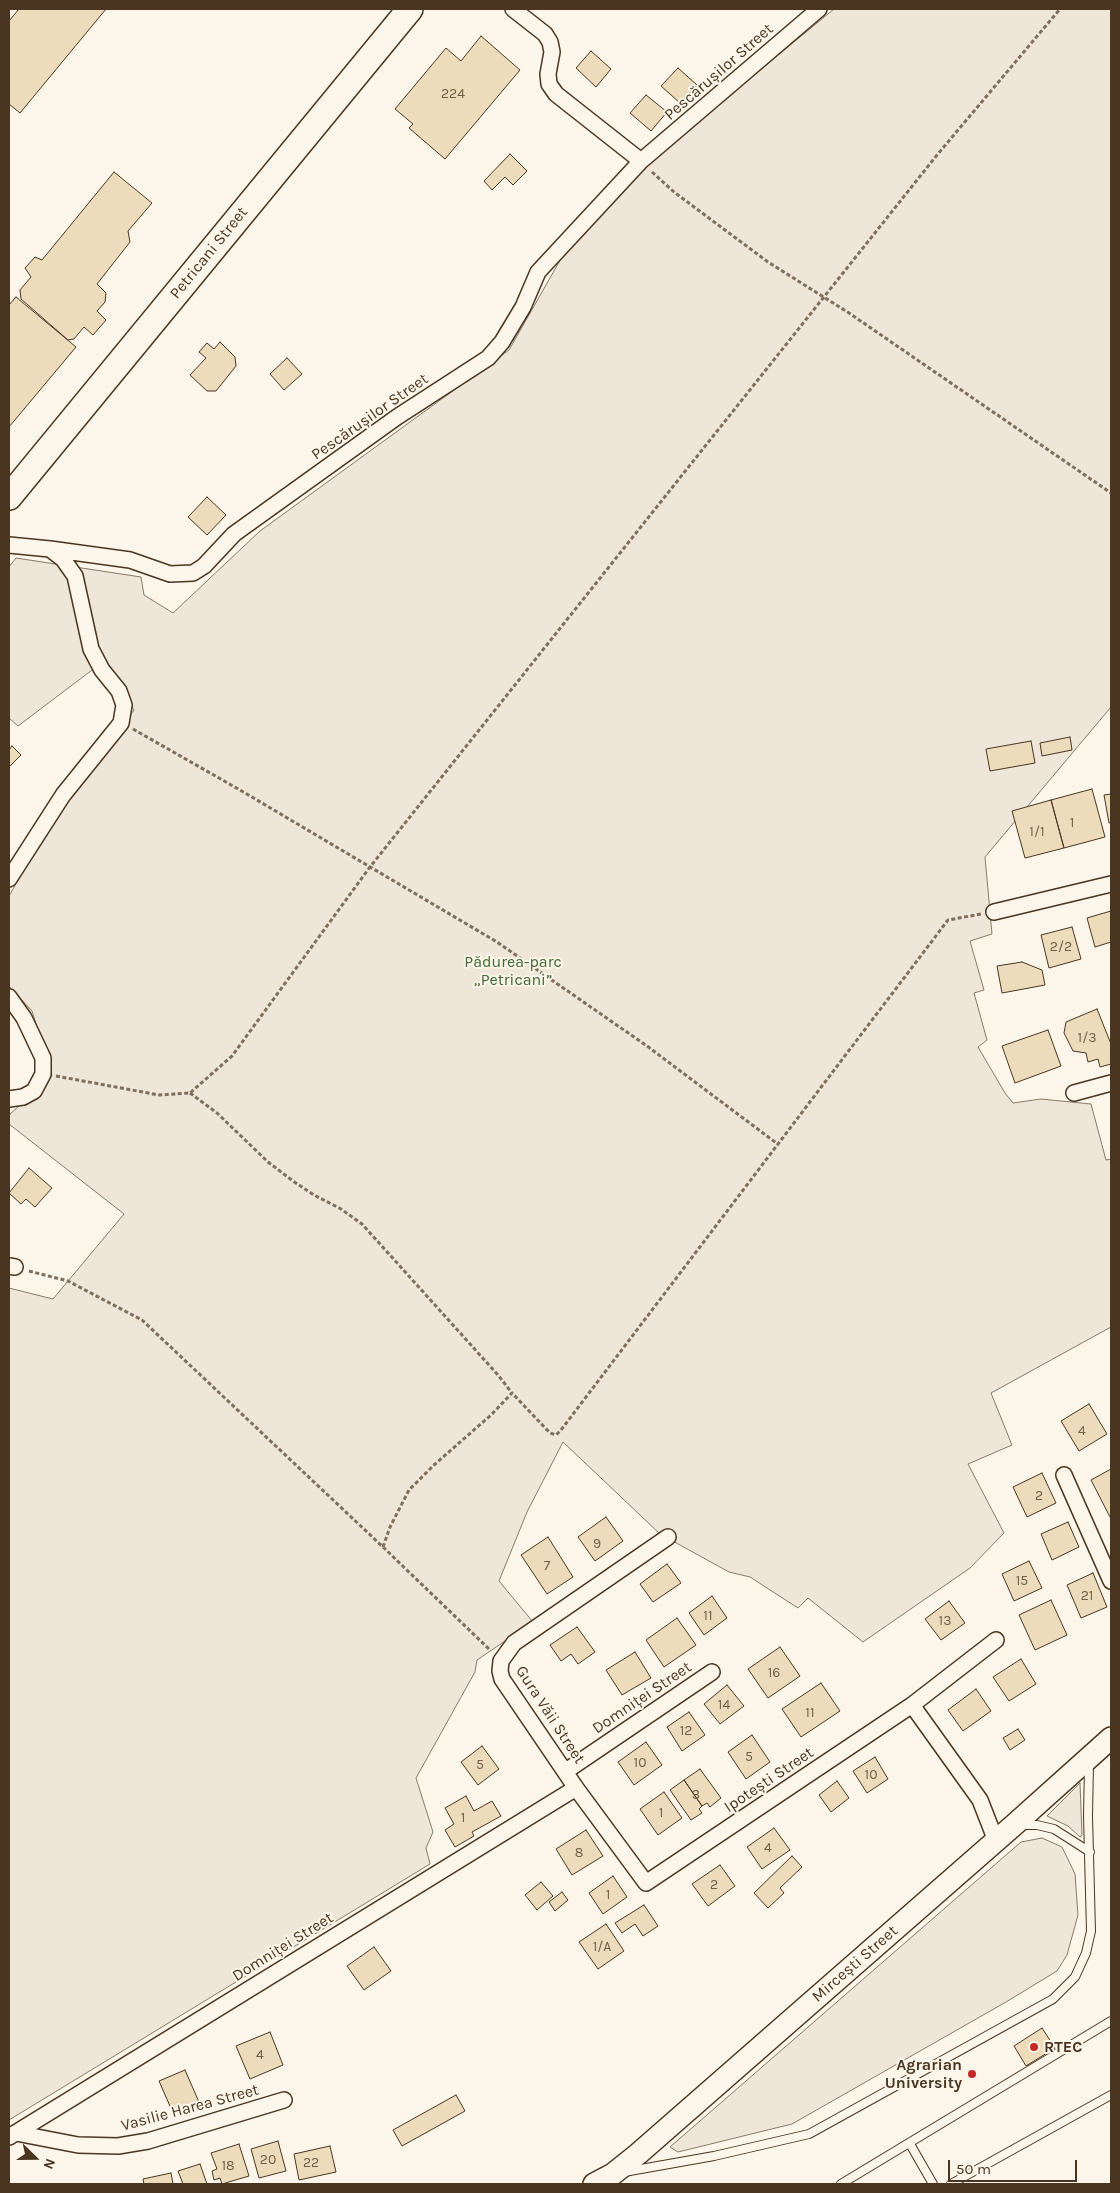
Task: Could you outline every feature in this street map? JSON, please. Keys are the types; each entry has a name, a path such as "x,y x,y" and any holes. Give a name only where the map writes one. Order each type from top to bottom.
{"main road":[{"name":"Petricani Street","path":"9,497 410,9"},
{"name":"Mircești Street","path":"594,2184 613,2179 1014,1825 1103,1749"}],"street":[{"path":"513,9 544,34 550,42 552,52 548,74 550,84 556,94 641,161"},
{"name":"Pescărușilor Street","path":"9,544 130,560 170,574 193,573 199,570 234,534 397,416 488,358 502,342 523,307 538,272 641,161 819,9"},
{"path":"9,879 63,795 122,723 124,705 119,691 102,670 91,649 75,576 63,559 50,548"},
{"path":"994,912 1111,884"},
{"path":"9,997 24,1018 42,1058 43,1074 34,1091 23,1097 9,1099"},
{"path":"1074,1093 1111,1083"},
{"path":"1064,1475 1111,1581"},
{"name":"Gura Văii Street","path":"646,1883 576,1788 502,1680 500,1671 501,1661 514,1643 668,1537"},
{"name":"Ipotești Street","path":"646,1883 912,1705 996,1640"},
{"name":"Domniței Street","path":"566,1771 712,1672"},
{"path":"912,1705 980,1800 996,1841"},
{"name":"Domniței Street","path":"12,2135 576,1788"},
{"name":"Vasilie Harea Street","path":"12,2135 78,2144 118,2146 148,2141 284,2100"}],"lane":[{"path":"613,2179 809,2134 1053,1999 1075,1977 1086,1953 1091,1931 1088,1816 1103,1749"},
{"path":"1014,1825 1037,1825 1054,1829 1090,1852"},
{"path":"841,2184 1111,2021"},
{"path":"951,2184 1111,2095"},
{"path":"910,2144 933,2184"}],"path":[{"path":"43,1074 158,1095 190,1092 232,1056 370,867 938,155 1060,9"},
{"path":"641,161 674,192 768,262 824,297 1111,492"},
{"path":"122,723 240,790 497,942 647,1046 779,1145"},
{"path":"190,1092 217,1113 268,1162 292,1181 341,1209 362,1224 491,1367 512,1393 550,1433 556,1435 779,1145 948,920 994,912"},
{"path":"12,1266 68,1281 142,1320 501,1661"},
{"path":"383,1547 390,1527 408,1490 491,1415 512,1393"}],"green space":[{"name":"Pădurea-parc „Petricani”","path":"834,9 1111,9 1111,707 985,857 992,934 970,941 984,990 974,993 987,1040 978,1047 1005,1093 1013,1103 1041,1099 1091,1104 1106,1160 1111,1159 1111,1327 991,1393 1012,1445 968,1464 1004,1533 970,1568 863,1642 808,1598 798,1608 750,1577 729,1572 660,1534 563,1442 527,1512 499,1581 533,1622 477,1660 475,1672 416,1778 433,1832 426,1848 430,1864 9,2120 9,1288 53,1299 124,1214 9,1124 9,1115 52,1076 32,1011 9,986 9,896 39,843 134,710 104,661 18,726 9,718 9,567 16,558 141,577 144,595 173,613 260,531 509,350 567,248 642,167"},
{"path":"1080,1783 1082,1835 1080,1837 1068,1826 1047,1816"},
{"path":"1042,1838 1062,1847 1075,1874 1078,1915 1067,1955 1057,1971 792,2124 678,2152 670,2147 1021,1842"}],"building":[{"path":"19,9 106,9 20,113 9,104 9,21"},
{"path":"481,36 520,70 445,159 409,128 413,124 395,109 446,48 461,61"},
{"path":"591,51 611,69 596,87 576,68"},
{"path":"678,68 697,85 680,103 661,86"},
{"path":"646,95 667,112 651,131 630,113"},
{"path":"510,154 527,171 513,185 505,177 492,190 484,181"},
{"path":"114,172 152,203 128,231 130,242 97,284 106,293 105,302 97,311 106,320 93,335 84,327 74,339 68,340 21,299 20,290 31,277 25,268 35,257 42,260"},
{"path":"16,297 76,347 9,427 9,305"},
{"path":"220,342 235,357 236,366 216,391 207,391 190,375 206,358 199,352 207,343 214,349"},
{"path":"287,358 302,374 284,390 270,374"},
{"path":"207,497 226,515 207,535 188,517"},
{"path":"1070,737 1072,750 1042,756 1040,743"},
{"path":"1031,741 1035,763 990,771 986,749"},
{"path":"12,746 21,755 9,767 9,750"},
{"path":"1092,789 1105,837 1064,848 1051,800"},
{"path":"1111,794 1111,823 1109,823 1104,795"},
{"path":"1051,800 1064,848 1025,858 1012,811"},
{"path":"1111,911 1111,942 1095,947 1087,918"},
{"path":"1072,927 1081,959 1049,968 1041,935"},
{"path":"1022,962 1042,970 1045,985 1002,993 997,966"},
{"path":"1097,1009 1111,1044 1111,1064 1100,1067 1098,1059 1088,1062 1086,1053 1073,1051 1064,1033 1066,1022"},
{"path":"1048,1030 1061,1066 1015,1083 1002,1046"},
{"path":"29,1168 52,1188 35,1207 26,1199 21,1204 9,1193"},
{"path":"1089,1404 1107,1434 1079,1451 1061,1421"},
{"path":"1111,1469 1111,1517 1110,1517 1091,1480"},
{"path":"1042,1473 1056,1503 1027,1517 1013,1487"},
{"path":"606,1517 623,1541 595,1561 578,1537"},
{"path":"1068,1522 1079,1547 1052,1560 1041,1534"},
{"path":"548,1537 573,1577 547,1594 521,1555"},
{"path":"1029,1561 1042,1588 1014,1601 1002,1574"},
{"path":"667,1564 681,1583 653,1602 640,1584"},
{"path":"1093,1573 1107,1607 1081,1618 1067,1585"},
{"path":"712,1596 727,1618 704,1635 689,1613"},
{"path":"1051,1600 1067,1635 1035,1650 1019,1615"},
{"path":"949,1601 965,1623 941,1640 925,1619"},
{"path":"677,1618 696,1645 664,1667 646,1640"},
{"path":"577,1627 595,1652 578,1664 571,1654 561,1661 550,1645"},
{"path":"780,1647 800,1676 768,1698 748,1669"},
{"path":"635,1652 651,1678 622,1695 606,1670"},
{"path":"1021,1659 1036,1684 1009,1701 993,1677"},
{"path":"821,1683 840,1711 801,1737 782,1709"},
{"path":"727,1685 744,1706 720,1724 704,1704"},
{"path":"976,1689 991,1711 963,1731 948,1710"},
{"path":"689,1712 705,1735 682,1751 667,1727"},
{"path":"1018,1729 1025,1740 1010,1750 1003,1738"},
{"path":"752,1735 770,1762 746,1779 728,1752"},
{"path":"646,1742 662,1765 634,1785 618,1762"},
{"path":"482,1746 499,1769 478,1785 461,1762"},
{"path":"875,1757 888,1779 867,1793 853,1771"},
{"path":"700,1769 721,1798 710,1807 707,1803 702,1806 684,1780"},
{"path":"684,1780 702,1806 699,1809 702,1813 691,1820 670,1790"},
{"path":"837,1781 849,1798 831,1812 819,1795"},
{"path":"664,1792 682,1818 658,1835 640,1809"},
{"path":"466,1796 474,1811 492,1801 501,1816 472,1832 474,1836 455,1847 445,1830 454,1824 445,1808"},
{"path":"774,1828 790,1850 762,1869 747,1847"},
{"path":"586,1830 603,1856 572,1875 556,1849"},
{"path":"792,1856 802,1867 780,1888 784,1893 768,1908 754,1893"},
{"path":"720,1865 735,1886 708,1906 692,1884"},
{"path":"613,1876 627,1897 603,1914 589,1893"},
{"path":"541,1882 553,1896 537,1910 525,1895"},
{"path":"562,1892 568,1900 555,1911 549,1902"},
{"path":"644,1905 658,1926 643,1936 635,1924 622,1933 615,1923"},
{"path":"606,1924 624,1951 598,1969 579,1942"},
{"path":"374,1947 391,1971 364,1990 347,1966"},
{"name":"RTEC","path":"1042,2028 1055,2048 1026,2066 1014,2046"},
{"path":"270,2032 283,2065 250,2079 236,2046"},
{"path":"185,2070 199,2102 173,2113 159,2081"},
{"path":"456,2095 465,2111 402,2146 393,2130"},
{"path":"278,2141 286,2171 259,2178 251,2149"},
{"path":"239,2144 249,2176 222,2184 220,2178 214,2180 212,2171 217,2169 211,2153"},
{"path":"330,2146 336,2172 299,2180 294,2154"},
{"path":"200,2164 207,2184 183,2184 178,2171"},
{"path":"171,2173 173,2184 144,2184 143,2179"}],"place":[{"name":"RTEC","path":"1034,2047"},
{"name":"Agrarian University","path":"972,2074"}]}
